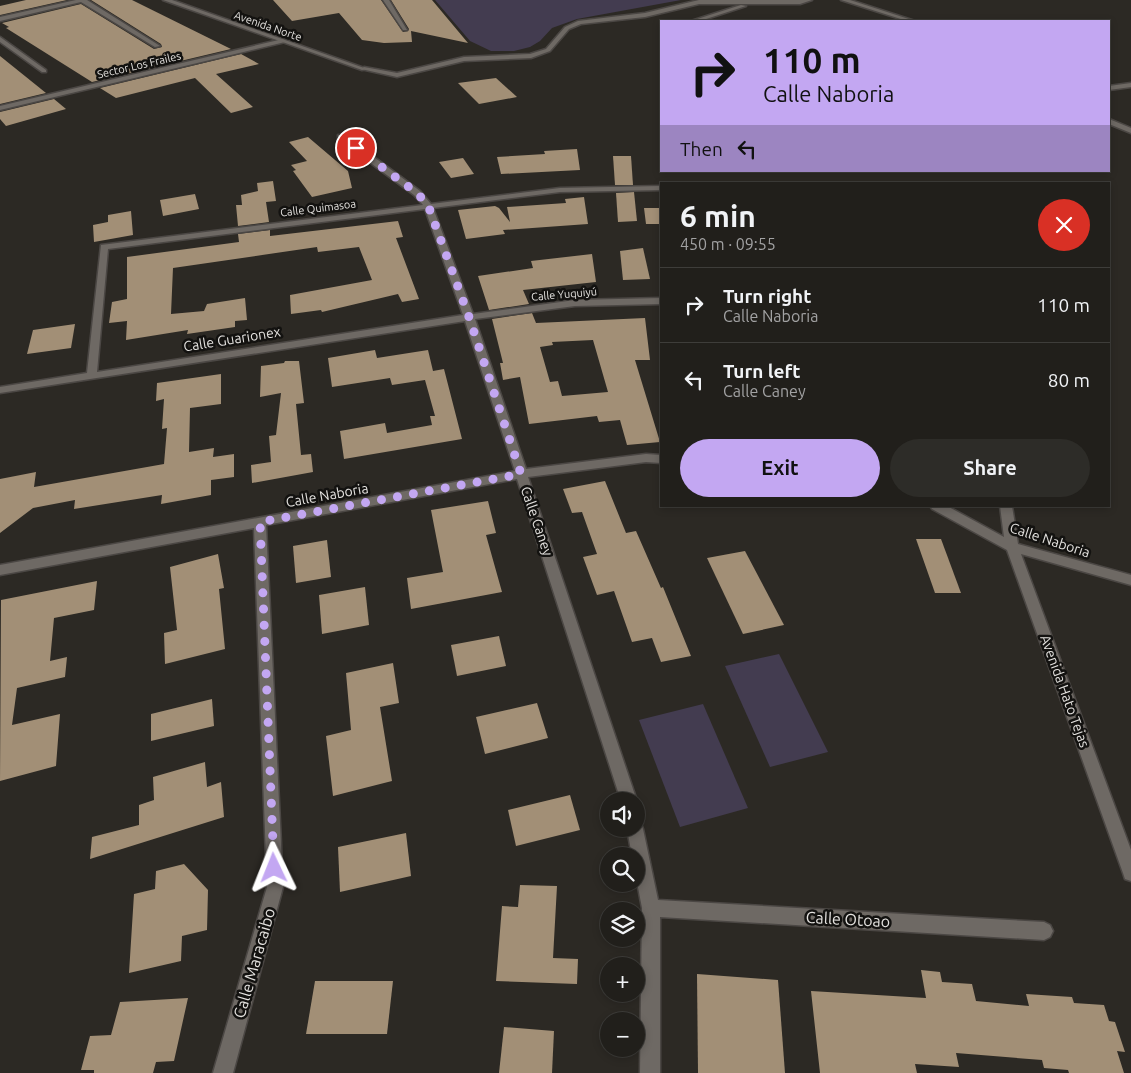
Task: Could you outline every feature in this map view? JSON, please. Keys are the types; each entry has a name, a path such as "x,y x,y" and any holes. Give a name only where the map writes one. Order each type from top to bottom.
{"street":[{"path":"0,17 70,0"},
{"path":"0,17 82,0 157,46"},
{"name":"Avenida Norte","path":"166,0 364,69 397,75 464,59 531,56 548,50 567,28 580,22 645,16 699,2 755,3"},
{"path":"386,0 405,28"},
{"path":"697,20 755,3 809,0"},
{"path":"844,0 909,20"},
{"path":"0,39 44,71"},
{"name":"Sector Los Frailes","path":"0,108 282,41"},
{"path":"1110,88 1131,85"},
{"path":"1110,121 1131,131"},
{"name":"Calle Caney","path":"341,137 417,193 428,205 469,317 627,792"},
{"name":"Calle Quimasoa","path":"92,374 104,247 560,190 660,188"},
{"name":"Calle Yuquiyú","path":"469,317 575,303 660,301"},
{"name":"Calle Guarionex","path":"0,390 92,374 469,317"},
{"name":"Calle Naboria","path":"0,570 521,474 646,458 660,459"},
{"name":"Calle Naboria","path":"938,507 1012,548 1131,580"},
{"name":"Avenida Hato Tejas","path":"1006,507 1012,548 1131,873"},
{"name":"Calle Maracaibo","path":"223,1073 275,887 260,522"},
{"path":"636,837 651,908 650,1073"},
{"name":"Calle Otoao","path":"651,908 1044,930"}],"shaded area":[{"path":"435,0 681,0 577,19 552,28 540,41 530,47 514,51 491,51 470,41"},
{"path":"779,654 828,752 770,767 725,666"},
{"path":"703,704 748,808 680,827 639,720"}],"building":[{"path":"26,0 67,0 0,15 0,6"},
{"path":"91,0 132,0 231,49 92,82 6,28 9,27 2,23 81,4 154,49 162,47 161,44"},
{"path":"273,0 381,0 403,32 409,29 391,0 432,0 468,43 411,31 412,42 384,43 362,40 339,13 292,21"},
{"path":"241,54 259,64 216,74 253,107 231,113 195,78 116,98 100,88"},
{"path":"0,56 46,93 0,104"},
{"path":"496,78 517,97 479,104 458,83"},
{"path":"54,99 66,109 6,126 0,119 0,112"},
{"path":"308,137 348,171 352,188 312,197 293,171 296,170 291,165 307,161 289,142"},
{"path":"577,149 580,170 501,174 497,157 545,154 544,151"},
{"path":"613,156 631,156 633,185 615,185"},
{"path":"463,158 474,174 451,178 439,162"},
{"path":"273,181 276,201 266,202 269,222 238,226 236,205 242,205 241,195 258,191 257,183"},
{"path":"634,192 637,221 618,222 616,193"},
{"path":"195,194 199,209 163,216 160,200"},
{"path":"584,197 588,224 503,230 505,234 466,239 458,210 495,206 499,208 510,222 507,207 566,203 565,199"},
{"path":"644,208 660,208 660,224 646,224"},
{"path":"131,211 133,235 94,242 93,225 108,222 108,215"},
{"path":"398,221 403,237 396,238 419,299 402,302 398,294 322,312 321,310 291,314 290,295 372,280 359,247 318,252 317,247 173,268 171,314 204,311 207,304 245,298 247,320 235,321 235,327 187,334 188,330 126,340 127,321 109,323 112,302 127,299 127,257 239,242 238,234 270,230 270,236"},
{"path":"643,248 650,279 623,280 620,251"},
{"path":"592,254 596,282 523,290 529,304 489,310 478,276 533,268 531,261"},
{"path":"532,313 536,323 645,318 650,360 635,360 660,442 627,445 620,420 599,422 597,416 529,424 520,377 503,380 500,363 503,363 492,319","holes":["593,340 608,392 562,396 558,381 550,382 540,347 553,345 552,342"]},
{"path":"75,324 71,348 27,354 33,330"},
{"path":"375,350 377,358 428,350 433,371 444,369 462,439 344,459 340,431 385,423 387,433 432,425 430,416 435,416 425,380 392,385 390,378 332,387 328,358"},
{"path":"285,361 299,361 304,403 296,404 301,455 311,454 313,472 252,483 251,465 271,462 269,436 276,435 281,393 260,397 261,366 284,363"},
{"path":"221,374 221,404 190,408 189,452 214,448 213,457 234,454 234,477 211,480 211,495 161,504 162,495 74,509 75,500 33,508 0,533 0,479 36,472 34,487 164,464 167,428 162,429 164,399 156,401 157,383"},
{"path":"605,481 626,533 636,531 661,588 663,587 691,656 661,662 652,638 632,642 614,591 597,595 583,557 597,554 582,512 572,513 563,489"},
{"path":"488,501 496,533 486,535 502,592 411,609 407,578 443,572 431,510"},
{"path":"916,539 941,539 961,593 935,593"},
{"path":"327,540 331,577 296,583 293,546"},
{"path":"745,551 784,625 743,634 707,558"},
{"path":"218,554 224,588 219,589 225,649 165,664 164,633 177,630 170,567"},
{"path":"97,581 94,610 54,618 50,661 67,657 65,677 17,688 12,725 60,714 56,766 0,781 1,600"},
{"path":"365,587 369,625 322,634 319,595"},
{"path":"499,636 506,666 457,676 451,645"},
{"path":"393,663 399,703 380,707 392,781 333,796 326,736 351,730 346,673"},
{"path":"212,699 214,726 151,741 151,714"},
{"path":"537,703 548,738 485,754 476,717"},
{"path":"205,762 207,787 221,782 224,817 90,859 92,837 139,825 139,805 154,800 153,777"},
{"path":"570,795 580,830 516,846 508,810"},
{"path":"406,833 411,876 340,892 338,847"},
{"path":"184,864 208,890 207,930 182,936 181,961 129,973 134,894 155,889 156,871"},
{"path":"520,885 557,886 553,958 578,959 577,984 496,981 502,906 518,907"},
{"path":"921,970 940,972 942,982 972,984 976,1001 1029,1006 1026,994 1072,997 1074,1003 1104,1005 1109,1021 1115,1022 1125,1052 1117,1051 1124,1073 1069,1073 1068,1070 1044,1068 1042,1060 956,1053 959,1067 915,1064 917,1073 820,1073 811,991 926,998"},
{"path":"697,974 778,980 785,1073 698,1073"},
{"path":"315,981 393,981 387,1034 306,1034"},
{"path":"188,998 174,1061 156,1062 153,1073 94,1073 94,1070 81,1070 90,1036 111,1035 120,1002"},
{"path":"504,1027 554,1031 552,1073 499,1073"}],"route":[{"path":"274,868 260,522 521,474 469,317 428,205 417,193 356,148"}]}
